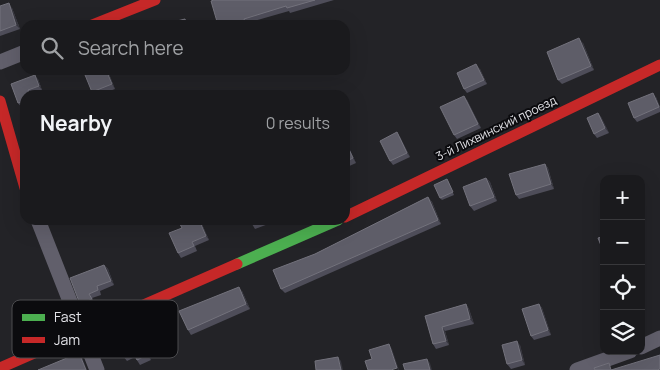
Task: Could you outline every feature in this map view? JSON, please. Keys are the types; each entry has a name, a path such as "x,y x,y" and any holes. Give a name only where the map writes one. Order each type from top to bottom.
{"street":[{"path":"105,20 155,0"},
{"path":"0,62 20,54"},
{"name":"3-й Лихвинский проезд","path":"350,215 660,65"},
{"path":"0,101 20,171"},
{"path":"40,225 69,300"},
{"path":"158,300 327,225"},
{"path":"645,344 660,338"},
{"path":"577,370 619,355"},
{"path":"0,368 22,358"},
{"path":"92,358 97,370"}],"building":[{"path":"315,0 287,8 286,6 244,20 217,20 211,1"},
{"path":"9,3 16,25 0,31 0,6"},
{"path":"579,38 591,66 558,80 547,52"},
{"path":"476,64 484,80 464,89 457,73"},
{"path":"35,75 39,86 28,90 20,90 20,102 18,103 11,84"},
{"path":"85,75 108,75 112,84 97,90 91,90"},
{"path":"653,93 659,107 634,118 628,103"},
{"path":"464,96 478,124 454,135 440,107"},
{"path":"598,113 605,128 594,134 587,118"},
{"path":"397,132 407,153 390,161 380,141"},
{"path":"545,164 551,184 516,195 509,174"},
{"path":"486,178 494,197 470,206 463,187"},
{"path":"447,179 453,192 440,198 434,185"},
{"path":"428,197 438,220 281,289 273,270 315,254"},
{"path":"180,225 201,225 206,236 192,242 194,246 178,253 169,233 182,228"},
{"path":"104,265 111,281 97,286 98,290 89,294 92,299 78,300 70,278"},
{"path":"239,287 246,304 188,330 179,311"},
{"path":"466,304 470,319 442,327 446,341 433,344 425,316"},
{"path":"539,304 548,330 531,336 522,309"},
{"path":"517,341 522,360 507,364 502,345"},
{"path":"389,344 397,368 391,370 368,370 365,361 372,359 369,350"},
{"path":"660,355 660,369 657,370 611,370"},
{"path":"338,357 341,370 316,370 315,361"},
{"path":"67,358 81,358 86,370 38,370"},
{"path":"427,359 430,370 405,370 403,364"},
{"path":"609,363 611,370 595,370 594,368"}],"traffic: fast":[{"path":"237,264 327,225"}],"traffic: jam":[{"path":"105,20 155,0"},
{"path":"350,215 660,65"},
{"path":"0,101 20,171"},
{"path":"155,300 237,264"},
{"path":"0,368 23,358"}]}
